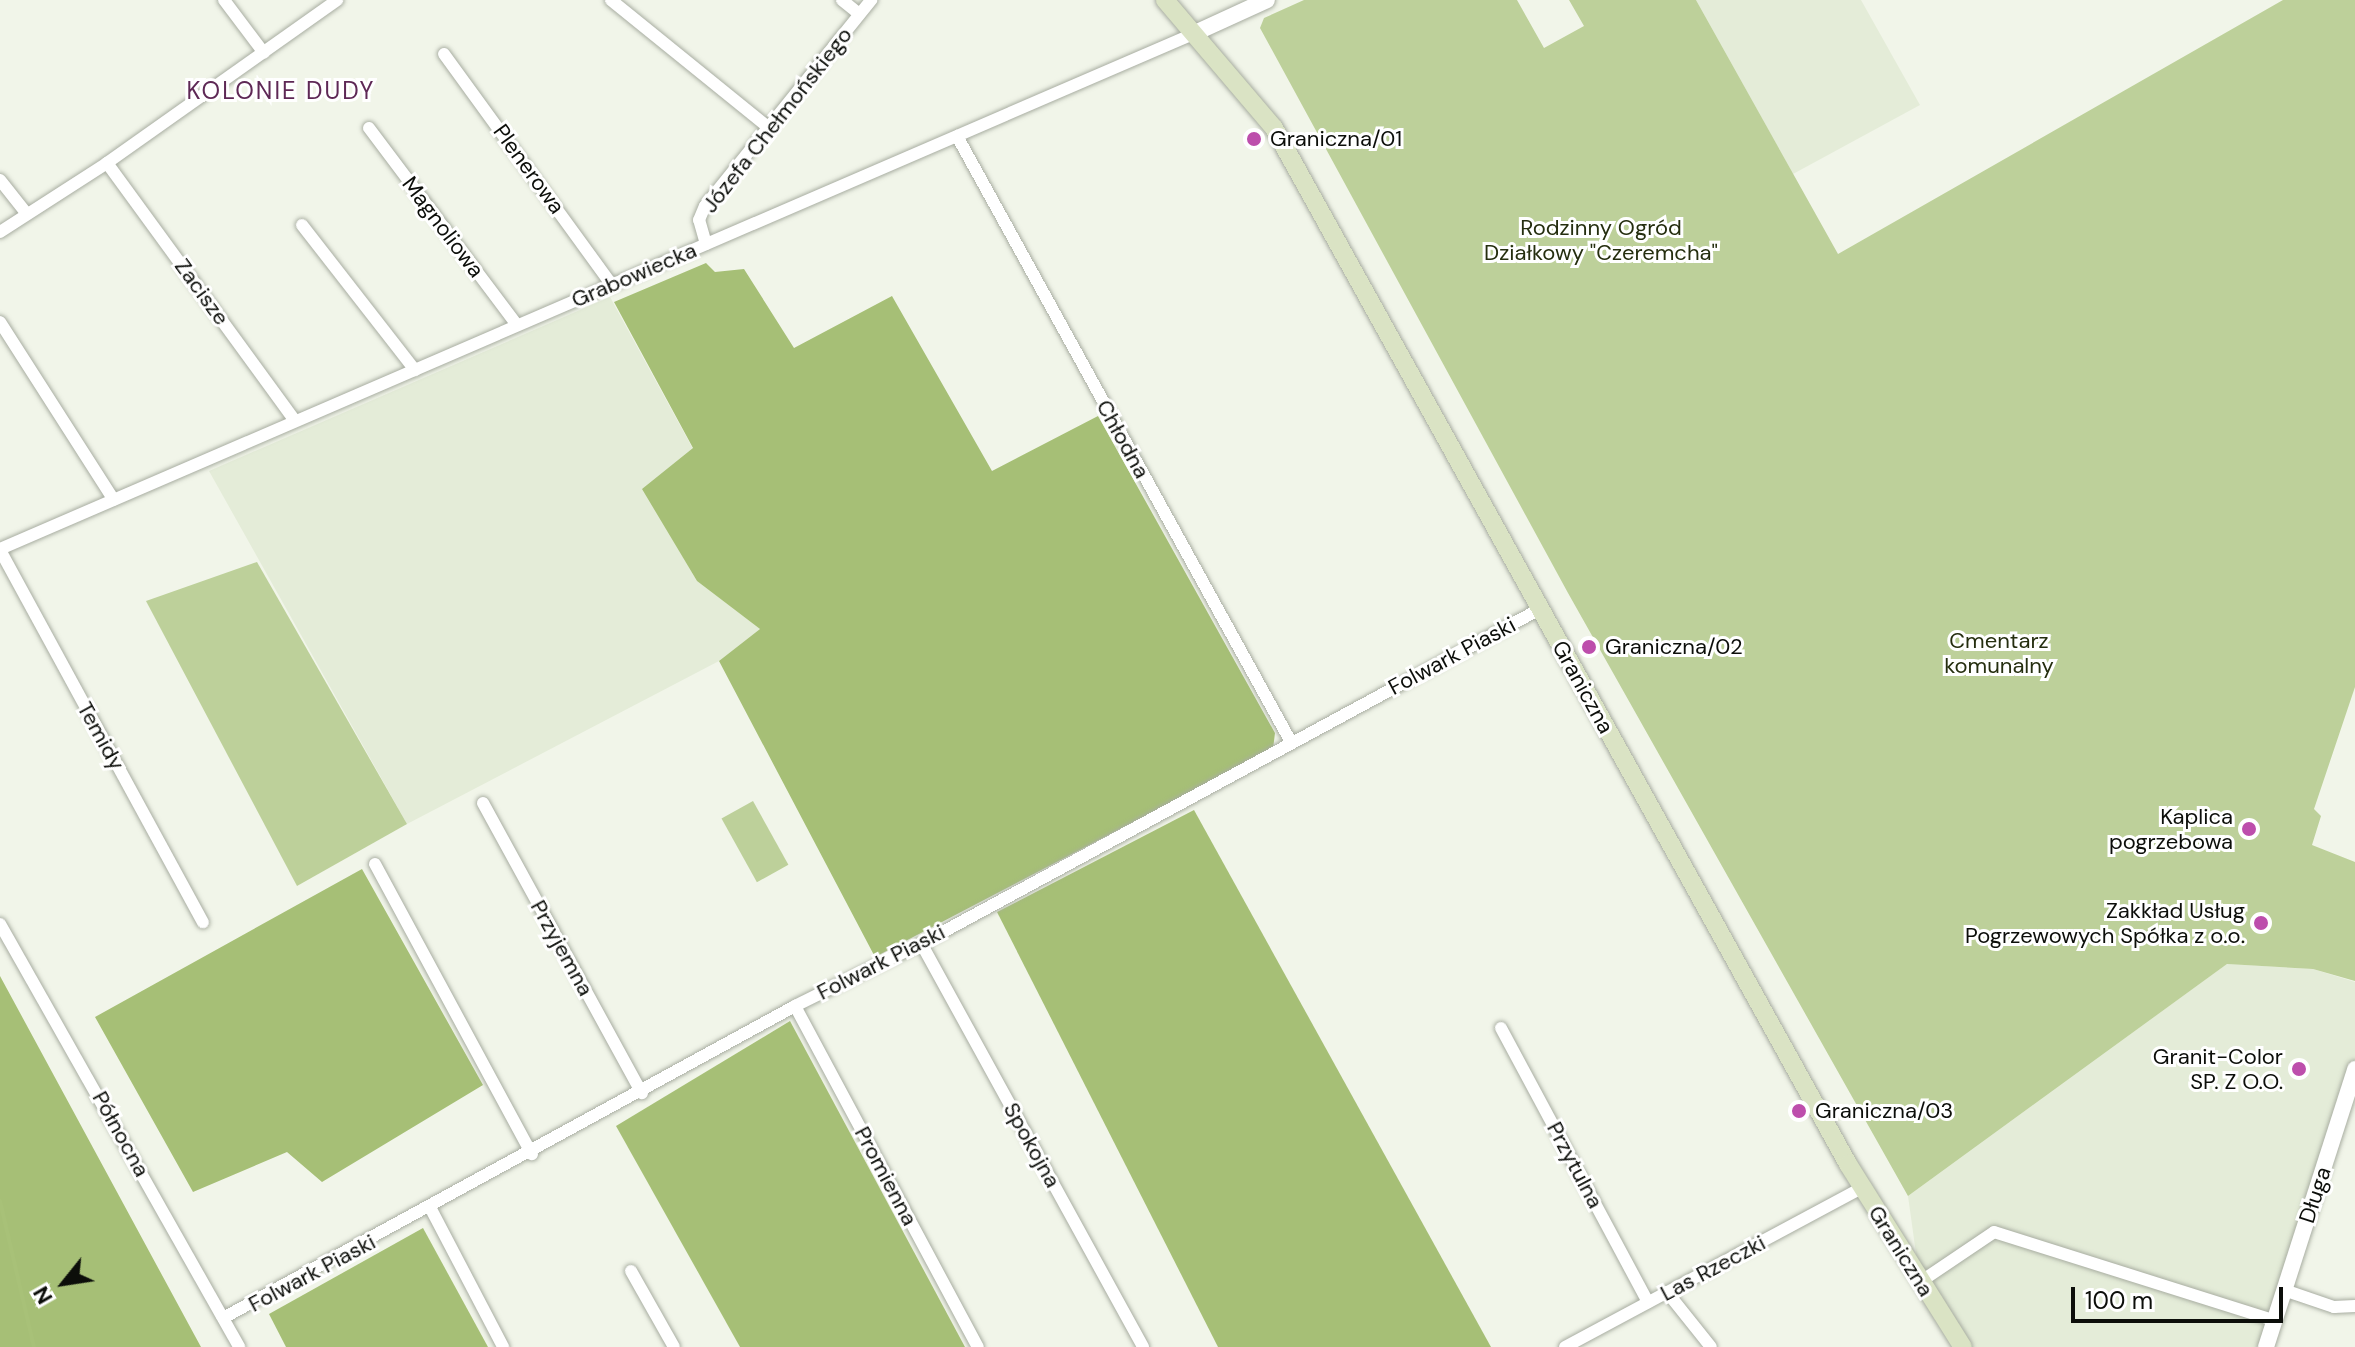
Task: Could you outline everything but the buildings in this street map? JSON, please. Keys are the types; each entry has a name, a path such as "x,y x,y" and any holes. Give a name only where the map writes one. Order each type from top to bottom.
{"main road":[{"name":"Graniczna","path":"1165,0 1274,128 1862,1188 1963,1347"}],"street":[{"path":"224,0 264,53"},
{"path":"0,232 107,163 337,0"},
{"path":"611,0 768,127"},
{"path":"842,0 859,14"},
{"name":"Józefa Chełmońskiego","path":"706,244 699,220 705,206 871,0"},
{"name":"Grabowiecka","path":"0,550 1267,0"},
{"name":"Plenerowa","path":"444,54 612,285"},
{"name":"Magnoliowa","path":"369,128 517,325"},
{"name":"Chłodna","path":"957,136 1291,742"},
{"name":"Zacisze","path":"107,163 295,421"},
{"path":"0,180 27,214"},
{"path":"302,225 415,370"},
{"path":"0,322 114,500"},
{"name":"Temidy","path":"0,550 203,922"},
{"name":"Folwark Piaski","path":"223,1318 532,1154 795,1006 921,943 1540,609"},
{"name":"Przyjemna","path":"483,803 642,1093"},
{"path":"375,864 532,1154"},
{"name":"Północna","path":"0,924 239,1347"},
{"name":"Spokojna","path":"921,943 1143,1347"},
{"name":"Promienna","path":"795,1006 978,1347"},
{"name":"Przytulna","path":"1501,1028 1648,1302"},
{"name":"Długa","path":"2266,1347 2355,1069"},
{"name":"Las Rzeczki","path":"1565,1347 1862,1188"},
{"path":"431,1209 503,1347"},
{"path":"1920,1282 1994,1232 2273,1320"},
{"path":"631,1271 674,1347"},
{"path":"2284,1290 2334,1307 2355,1306"},
{"path":"1667,1292 1711,1347"}],"shaded area":[{"path":"1696,0 1861,0 1920,105 1793,174"},
{"path":"610,297 693,449 643,489 697,581 760,629 719,661 407,824 209,471"},
{"path":"2227,964 2313,969 2355,982 2355,1069 2266,1347 1963,1347 1920,1282 1908,1196"}],"green space":[{"name":"Cmentarz komunalny","path":"1304,0 1517,0 1544,48 1584,26 1569,0 1696,0 1838,254 2283,0 2355,0 2355,687 2314,809 2321,816 2312,845 2355,862 2355,981 2313,969 2227,964 1908,1196 1568,593 1260,28 1264,18"},
{"path":"706,263 715,272 744,269 794,348 892,296 992,471 1098,416 1275,733 1273,749 875,957 719,661 760,629 697,581 642,489 693,448 614,302"},
{"path":"257,562 407,824 297,886 146,601"},
{"path":"753,801 788,865 757,882 722,818"},
{"path":"1194,810 1491,1347 1218,1347 997,912"},
{"path":"362,869 483,1085 322,1182 287,1152 193,1192 95,1017"},
{"path":"0,976 195,1336 201,1347 0,1347"},
{"path":"790,1021 965,1347 740,1347 616,1126"},
{"path":"423,1228 488,1347 286,1347 269,1314"}],"waterway":[{"path":"0,1201 34,1347"}],"place":[{"name":"Graniczna/01","path":"1254,139"},
{"name":"Graniczna/02","path":"1589,647"},
{"name":"Kaplica pogrzebowa","path":"2249,829"},
{"name":"Zakkład Usług Pogrzewowych Spółka z o.o.","path":"2261,923"},
{"name":"Granit-Color SP. Z O.O.","path":"2299,1069"},
{"name":"Graniczna/03","path":"1799,1111"}],"district":[{"name":"KOLONIE DUDY","path":"281,91"}],"park label":[{"name":"Rodzinny Ogród Działkowy \"Czeremcha\"","path":"1601,240"}]}
